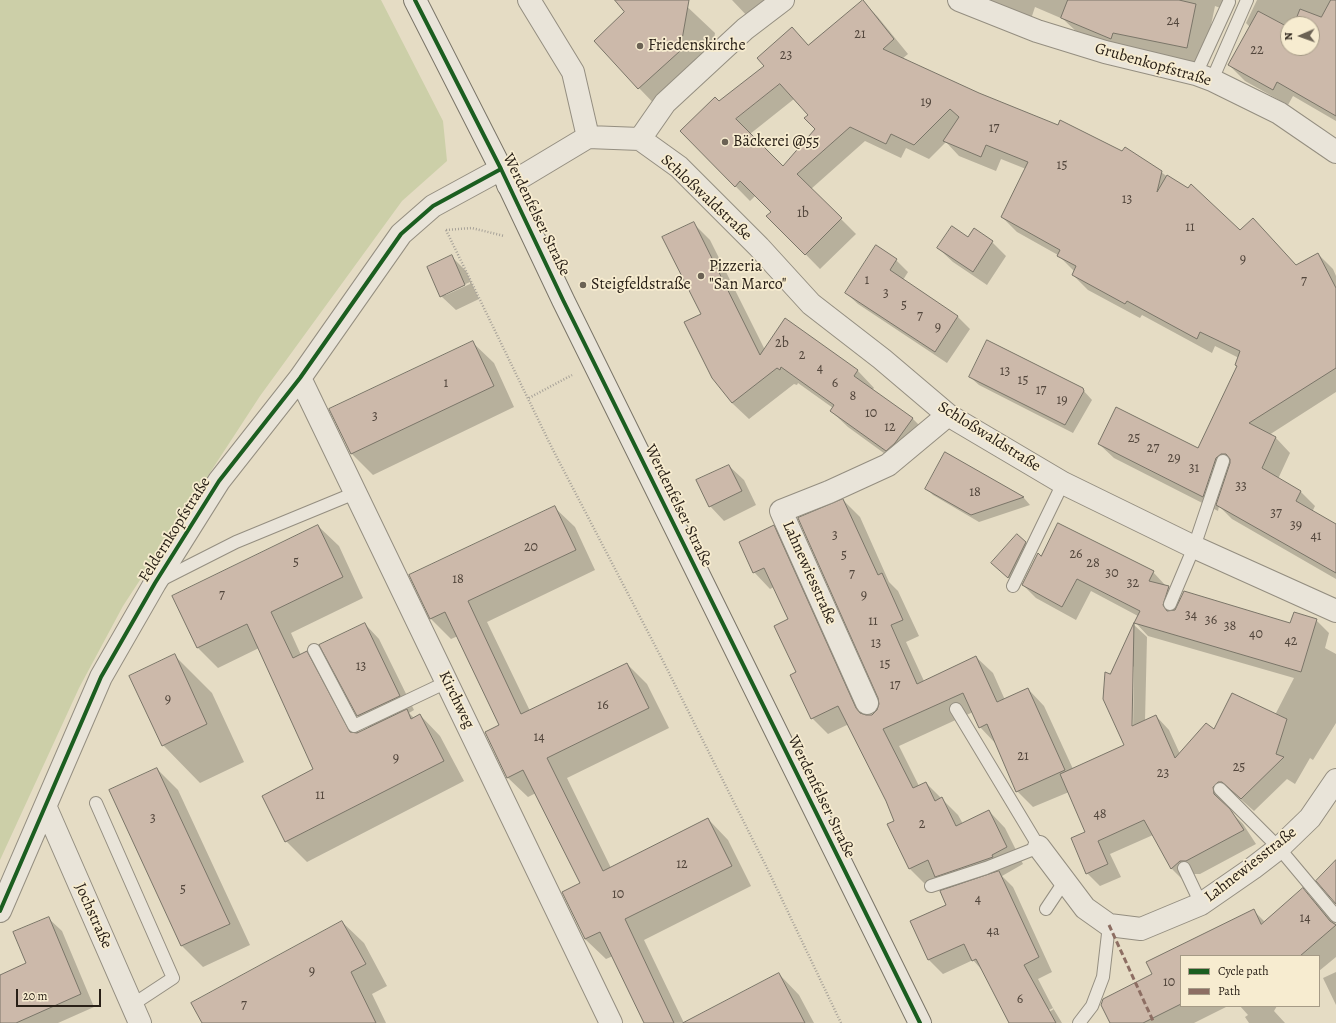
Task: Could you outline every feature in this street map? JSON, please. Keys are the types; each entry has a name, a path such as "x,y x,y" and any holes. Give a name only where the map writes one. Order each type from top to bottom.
{"street":[{"name":"Werdenfelser Straße","path":"415,0 505,177 570,314 920,1023"},
{"path":"529,0 573,72 588,137 640,139 665,103 745,29 783,0"},
{"name":"Grubenkopfstraße","path":"959,0 1037,31 1105,52 1204,77 1279,113 1334,146"},
{"name":"Feldernkopfstraße","path":"0,911 46,808 101,676 155,583 219,481 300,378 401,234 433,206 505,177 588,137"},
{"name":"Schloßwaldstraße","path":"640,139 679,167 759,247 811,304 882,359 948,415 1063,483 1194,547 1336,611"},
{"name":"Kirchweg","path":"300,378 611,1023"},
{"name":"Lahnewiesstraße","path":"867,703 781,511 829,492 888,465 948,415"},
{"name":"Lahnewiesstraße","path":"1039,847 1085,908 1109,925 1141,929 1201,904 1279,848 1310,818 1336,780"},
{"name":"Jochstraße","path":"46,808 136,1014"}],"lane":[{"path":"1204,77 1247,0"},
{"path":"1204,77 1229,2"},
{"path":"1170,604 1194,547 1223,461"},
{"path":"1013,586 1063,483"},
{"path":"155,583 236,542 355,493"},
{"path":"314,650 354,726 447,682"},
{"path":"931,886 986,868 1039,847 956,709"},
{"path":"1220,789 1279,848 1336,916"},
{"path":"96,803 173,978 136,1014"},
{"path":"1184,868 1201,904"},
{"path":"1046,908 1064,882"},
{"path":"1079,1023 1092,1006 1103,977 1109,925"}],"path":[{"path":"433,206 556,455 662,659 760,854 841,1023"},
{"path":"446,230 472,228 504,236 507,243"},
{"path":"529,398 573,375 569,368"}],"green space":[{"path":"0,0 381,0 443,121 447,161 402,201 260,396 123,606 79,688 0,860"}],"building":[{"name":"Friedenskirche","path":"615,0 689,0 680,51 638,89 594,41 624,12"},
{"path":"863,0 894,39 883,49 979,93 1058,125 1060,120 1122,151 1125,147 1162,171 1157,192 1167,175 1188,188 1191,184 1240,230 1253,218 1296,265 1318,253 1336,288 1336,368 1249,423 1276,437 1262,468 1301,491 1296,501 1336,524 1336,573 1216,505 1230,463 1230,459 1226,454 1221,454 1216,458 1203,497 1098,444 1116,407 1198,448 1237,366 1235,365 1240,351 1200,332 1197,339 1127,301 1125,304 1072,275 1076,266 1057,256 1060,250 1001,217 1028,162 986,145 981,157 943,141 959,117 950,109 914,145 891,134 886,144 850,127 797,174 842,218 805,255 766,216 771,212 740,181 735,187 680,131 715,97 719,101 764,66 757,58 792,27 808,45","holes":["780,84 808,115 804,118 815,129 783,166 736,119"]},
{"path":"1068,0 1179,0 1196,4 1187,48 1113,33 1111,39 1061,18"},
{"path":"1331,0 1336,0 1336,116 1277,82 1273,90 1228,65 1258,11 1280,23 1280,56 1320,56 1321,17"},
{"path":"1300,9 1318,16 1297,16"},
{"path":"694,222 760,355 785,318 858,370 854,376 913,418 895,443 886,451 830,411 834,405 781,367 780,370 777,368 732,403 712,378 684,322 701,314 662,237"},
{"path":"952,226 968,237 974,228 993,241 973,272 937,248"},
{"path":"876,245 897,259 890,270 958,316 935,352 845,293"},
{"path":"452,255 465,285 440,297 427,267"},
{"path":"987,340 1083,388 1084,391 1065,425 969,377"},
{"path":"473,341 494,386 351,454 329,409"},
{"path":"945,452 1024,497 971,515 925,489"},
{"path":"729,465 742,491 709,507 696,480"},
{"path":"843,499 878,575 882,573 903,620 891,625 917,684 976,656 997,702 1028,688 1065,770 1016,792 987,724 979,728 963,693 883,729 913,788 926,782 935,801 942,797 956,826 989,810 1007,847 992,855 993,857 935,877 928,860 909,869 887,824 894,821 886,801 838,706 811,719 790,675 796,672 774,626 788,619 764,568 753,573 739,542 774,525 856,708 860,713 872,715 877,710 879,704 878,698 798,518"},
{"path":"555,506 576,550 468,601 521,714 627,663 649,708 547,758 603,871 708,818 732,866 625,919 674,1023 644,1023 600,932 585,939 562,892 580,883 523,770 507,778 485,732 499,725 445,612 430,619 409,575"},
{"path":"1058,523 1154,571 1149,581 1169,586 1163,605 1167,611 1175,610 1184,591 1290,623 1294,612 1317,619 1301,672 1134,623 1140,611 1077,579 1062,607 1022,585 1038,553 1041,556"},
{"path":"318,525 343,577 271,612 293,658 307,651 350,732 357,733 407,709 411,719 420,714 444,761 285,842 262,796 313,769 247,624 197,648 172,596"},
{"path":"1017,534 1026,542 1008,578 991,563"},
{"path":"365,623 400,696 357,716 319,645"},
{"path":"1134,623 1132,726 1156,715 1175,758 1206,723 1214,729 1232,693 1287,719 1276,754 1284,757 1241,799 1222,782 1218,782 1213,787 1214,794 1230,809 1244,830 1186,861 1180,861 1171,869 1144,820 1098,841 1108,864 1086,874 1071,838 1085,832 1060,774 1124,745 1103,699 1105,672 1110,674"},
{"path":"175,654 207,724 162,746 129,676"},
{"path":"157,768 230,924 181,946 109,790"},
{"path":"1336,860 1336,904 1316,881"},
{"path":"999,871 1039,957 1024,965 1056,1023 1009,1023 976,959 972,961 964,944 928,960 910,921 946,905 940,891"},
{"path":"1303,888 1330,921 1336,925 1301,955 1180,955 1180,1004 1143,1023 1110,1023 1101,1005 1103,999 1152,974 1146,962 1254,909 1261,924"},
{"path":"49,917 81,994 16,1023 0,1023 0,975 26,963 13,932"},
{"path":"342,921 366,964 351,972 376,1023 202,1023 191,1003"},
{"path":"779,973 805,1023 683,1023"}],"marked path":[{"path":"1109,925 1154,1023"}],"cycle path":[{"path":"415,0 501,169 563,300 920,1023"},
{"path":"0,911 101,677 155,583 219,481 300,378 401,234 433,206 501,169"}],"place":[{"name":"Friedenskirche","path":"640,46"},
{"name":"Bäckerei @55","path":"725,142"},
{"name":"Pizzeria \"San Marco\"","path":"701,276"},
{"name":"Steigfeldstraße","path":"583,285"}]}
